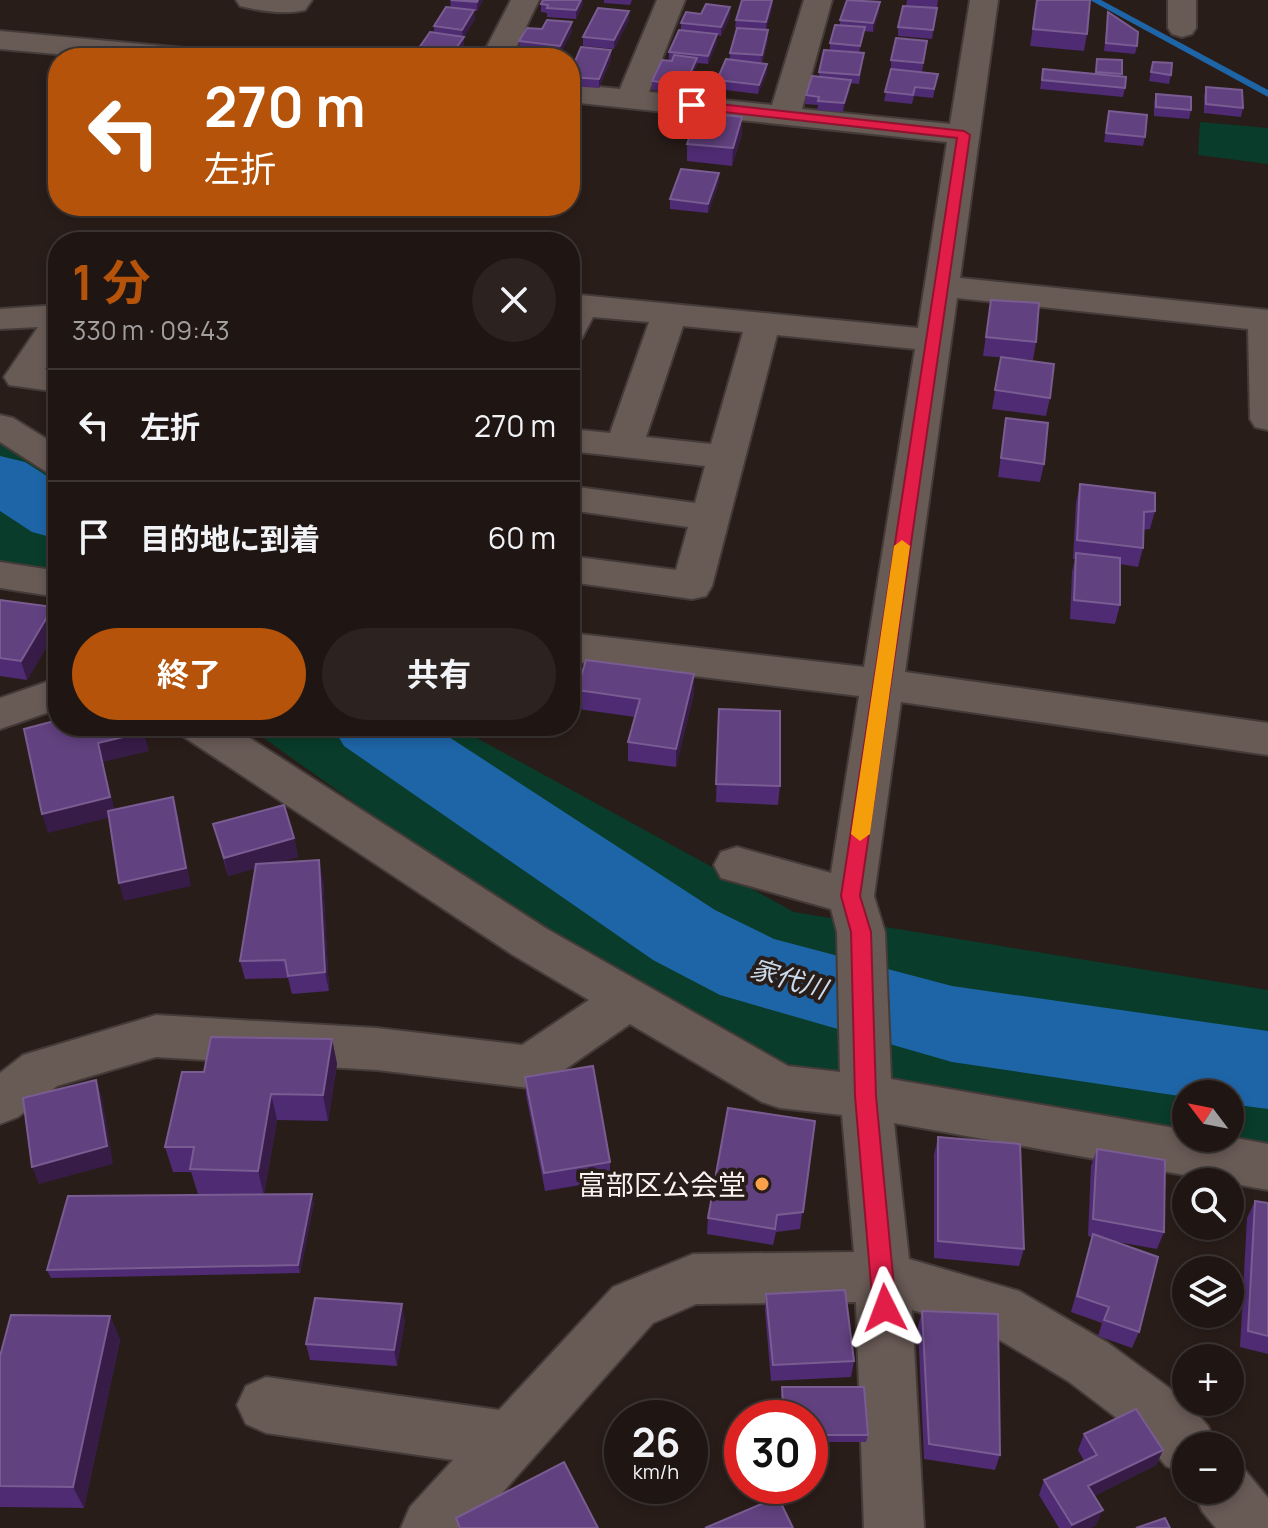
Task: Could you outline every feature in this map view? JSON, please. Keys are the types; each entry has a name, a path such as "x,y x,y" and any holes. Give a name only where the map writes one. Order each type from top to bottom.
{"street":[{"path":"250,0 295,4 298,0"},
{"path":"501,48 525,0"},
{"path":"631,99 671,0"},
{"path":"785,114 818,0"},
{"path":"894,1528 883,1277 866,1096 856,914 883,684 984,0"},
{"path":"1182,0 1182,28"},
{"path":"0,40 87,48"},
{"path":"580,94 964,135"},
{"path":"942,286 1266,320 1268,419"},
{"path":"580,305 933,340"},
{"path":"624,446 670,312"},
{"path":"0,319 48,316"},
{"path":"580,570 692,586 763,321"},
{"path":"48,338 22,377 48,380"},
{"path":"0,426 48,457"},
{"path":"580,441 726,457"},
{"path":"580,499 710,517"},
{"path":"4,576 48,583"},
{"path":"580,648 883,684 1268,739"},
{"path":"0,714 48,697"},
{"path":"214,736 530,942 780,1087 866,1096 1268,1167"},
{"path":"737,865 856,914"},
{"path":"0,1102 41,1070 156,1036 377,1049 529,1067 629,999"},
{"path":"431,1528 633,1305 693,1279 883,1277 999,1309 1088,1362 1163,1418 1175,1432"},
{"path":"266,1405 511,1440"},
{"path":"1234,1504 1254,1528"}],"green space":[{"path":"1200,122 1268,128 1268,164 1198,155"},
{"path":"0,431 48,465 48,594 0,563"},
{"path":"261,736 473,736 794,912 1268,990 1268,1162 1210,1152 1244,1152 1244,1080 1172,1080 1172,1145 754,1073 629,999"}],"building":[{"path":"543,0 581,0 576,10 547,8 548,5 541,4"},
{"path":"742,0 772,0 766,22 736,20"},
{"path":"847,0 880,2 873,23 840,20"},
{"path":"1037,0 1090,0 1087,34 1033,29"},
{"path":"706,4 730,7 721,27 681,23 686,12 701,14"},
{"path":"903,6 937,8 933,30 898,27"},
{"path":"446,7 474,10 462,30 434,26"},
{"path":"598,8 629,11 614,40 583,37"},
{"path":"1108,12 1138,32 1137,46 1106,43"},
{"path":"547,20 572,22 560,46 519,41 527,28 542,29"},
{"path":"835,25 865,27 860,46 830,43"},
{"path":"737,28 768,30 762,55 730,53"},
{"path":"679,30 717,34 708,56 669,52"},
{"path":"430,32 464,37 456,48 419,48"},
{"path":"896,38 927,41 923,63 891,60"},
{"path":"580,49 611,50 599,79 580,78"},
{"path":"824,50 864,53 859,75 819,72"},
{"path":"674,55 697,58 685,85 652,81 662,60 672,61"},
{"path":"726,59 767,64 759,85 717,80"},
{"path":"1097,59 1122,60 1122,74 1096,72"},
{"path":"1153,62 1172,63 1171,75 1151,72"},
{"path":"891,69 938,74 934,89 915,87 913,95 885,92"},
{"path":"1043,69 1126,77 1125,88 1042,80"},
{"path":"812,76 851,80 844,103 818,101 819,97 806,95"},
{"path":"1206,87 1242,90 1243,108 1206,104"},
{"path":"1156,94 1191,97 1191,110 1156,107"},
{"path":"1109,111 1147,115 1145,137 1106,133"},
{"path":"698,112 742,117 733,148 687,144"},
{"path":"681,169 719,173 708,204 670,199"},
{"path":"991,300 1039,303 1036,342 986,337"},
{"path":"1001,357 1054,364 1050,398 995,390"},
{"path":"1006,418 1048,423 1044,464 1001,458"},
{"path":"1080,484 1155,493 1155,511 1144,512 1143,548 1077,540"},
{"path":"1076,553 1120,558 1120,605 1074,600"},
{"path":"0,600 48,606 48,615 21,661 0,658"},
{"path":"586,660 694,674 676,749 628,742 640,699 580,690"},
{"path":"719,709 780,711 780,786 716,784"},
{"path":"48,723 48,736 127,736 98,743 110,797 42,814 24,729"},
{"path":"173,797 186,868 119,883 108,811"},
{"path":"284,805 294,838 224,858 213,824"},
{"path":"319,860 325,972 288,976 285,960 240,961 256,864"},
{"path":"211,1037 332,1039 323,1095 271,1094 258,1171 190,1169 194,1147 165,1147 182,1072 204,1072"},
{"path":"593,1066 610,1162 544,1173 525,1077"},
{"path":"96,1080 107,1146 32,1167 23,1098"},
{"name":"富部区公会堂","path":"728,1108 815,1121 803,1212 777,1215 775,1229 708,1218"},
{"path":"938,1137 1020,1144 1024,1249 938,1241"},
{"path":"1097,1149 1165,1160 1164,1232 1093,1219"},
{"path":"312,1194 298,1265 47,1270 68,1196"},
{"path":"1255,1201 1268,1203 1268,1336 1248,1331"},
{"path":"1093,1234 1158,1257 1139,1332 1104,1320 1109,1307 1077,1296"},
{"path":"845,1290 854,1361 773,1365 766,1294"},
{"path":"315,1298 402,1304 394,1350 306,1344"},
{"path":"922,1311 998,1314 1000,1455 929,1444"},
{"path":"11,1315 110,1316 73,1487 0,1486 0,1356"},
{"path":"782,1387 864,1387 868,1435 828,1435 828,1400 783,1400"},
{"path":"1136,1409 1163,1450 1088,1486 1103,1510 1072,1525 1044,1480 1097,1455 1084,1434"},
{"path":"564,1462 598,1528 460,1528 456,1518"},
{"path":"762,1504 781,1504 793,1528 705,1528"},
{"path":"1165,1518 1170,1528 1136,1528"}],"waterway":[{"path":"1094,0 1268,94"},
{"name":"家代川","path":"0,478 48,509"},
{"name":"家代川","path":"387,736 684,935 752,969 952,1024 1268,1070"}],"slow traffic":[{"path":"860,834 902,546"}],"place":[{"name":"富部区公会堂","path":"762,1184"}],"route":[{"path":"692,105 964,135 851,896 861,932 866,1096 885,1308"}]}
